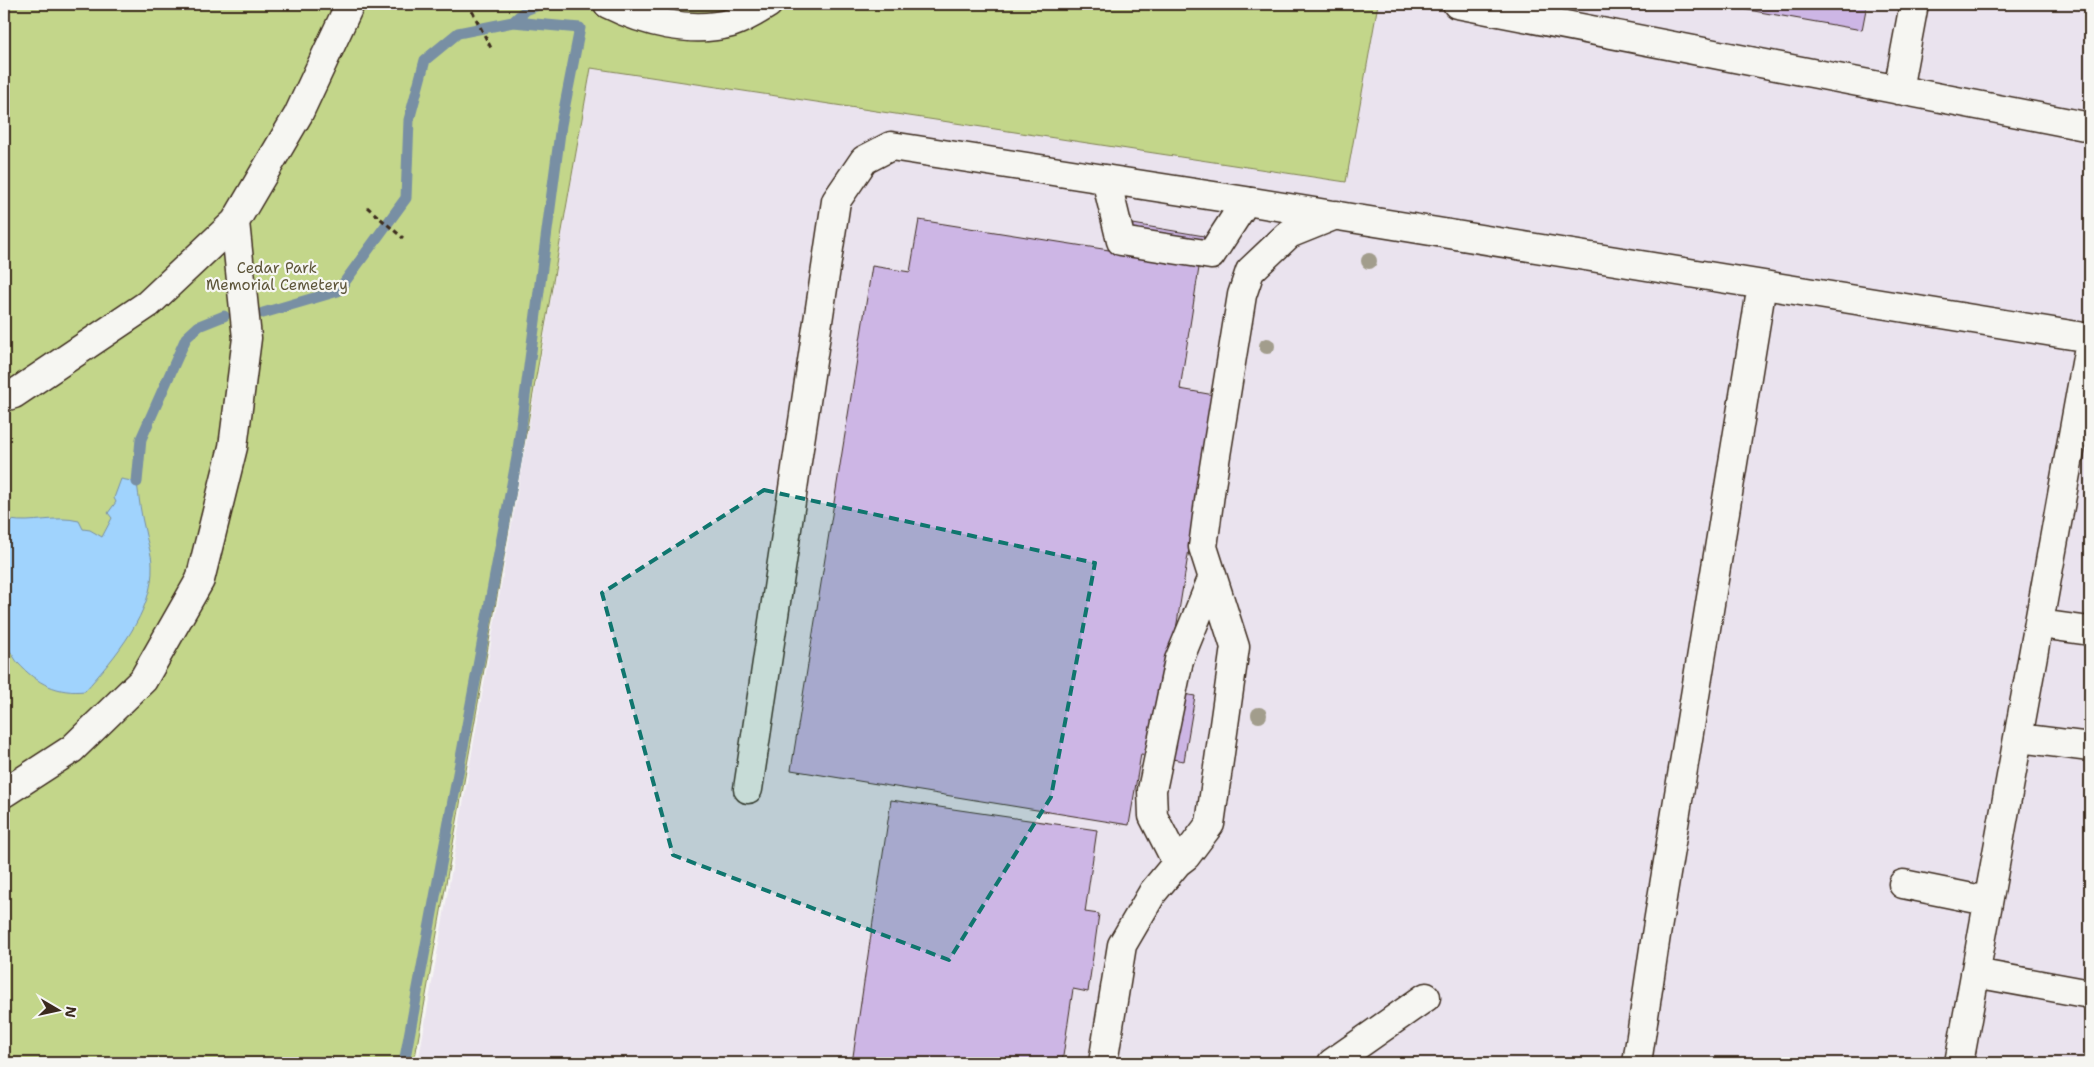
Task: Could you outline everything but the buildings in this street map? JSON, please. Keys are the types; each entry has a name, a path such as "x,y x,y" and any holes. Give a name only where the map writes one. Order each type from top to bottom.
{"lane":[{"path":"4,397 14,394 148,304 235,222 298,115 350,4"},
{"path":"608,4 631,15 698,28 731,23 768,4"},
{"path":"1457,4 2090,127"},
{"path":"1898,90 1914,4"},
{"path":"748,789 836,201 864,160 891,146 1336,215 2090,340 1959,1063"},
{"path":"1106,179 1122,241 1210,255 1246,201"},
{"path":"1103,1063 1122,945 1153,892 1177,863 1186,856 1210,824 1233,672 1235,647 1203,547 1242,295 1250,271 1289,234 1336,215"},
{"path":"4,793 72,749 143,680 200,580 233,447 247,338 235,222"},
{"path":"1637,1063 1656,935 1762,285"},
{"path":"1177,863 1153,816 1152,790 1179,660 1212,579"},
{"path":"2040,624 2090,631"},
{"path":"2019,738 2090,747"},
{"path":"1902,884 1987,901"},
{"path":"1975,973 2090,994"},
{"path":"1332,1063 1426,997"}],"path":[{"path":"472,11 491,48"},
{"path":"367,207 403,238"}],"highlighted area":[{"path":"764,490 1095,563 1051,797 949,960 673,855 602,593"}],"shaded area":[{"path":"1378,4 2090,4 2090,1063 418,1063 591,68 1345,182"}],"green space":[{"name":"Cedar Park Memorial Cemetery","path":"4,4 1378,4 1346,182 591,68 414,1063 4,1063"}],"water":[{"path":"121,479 137,482 142,519 152,561 151,583 147,600 140,617 120,649 85,691 75,692 57,689 33,677 18,663 4,645 4,510 10,520 70,519 79,521 83,529 90,530 102,537 112,518 108,513 116,502 114,498"}],"waterway":[{"path":"513,22 526,10 541,4"},
{"path":"263,313 338,291 406,198 409,120 425,60 458,33 513,22 580,28 561,125 517,457 404,1063"},
{"path":"137,482 141,439 186,338 199,326 224,316"}]}
